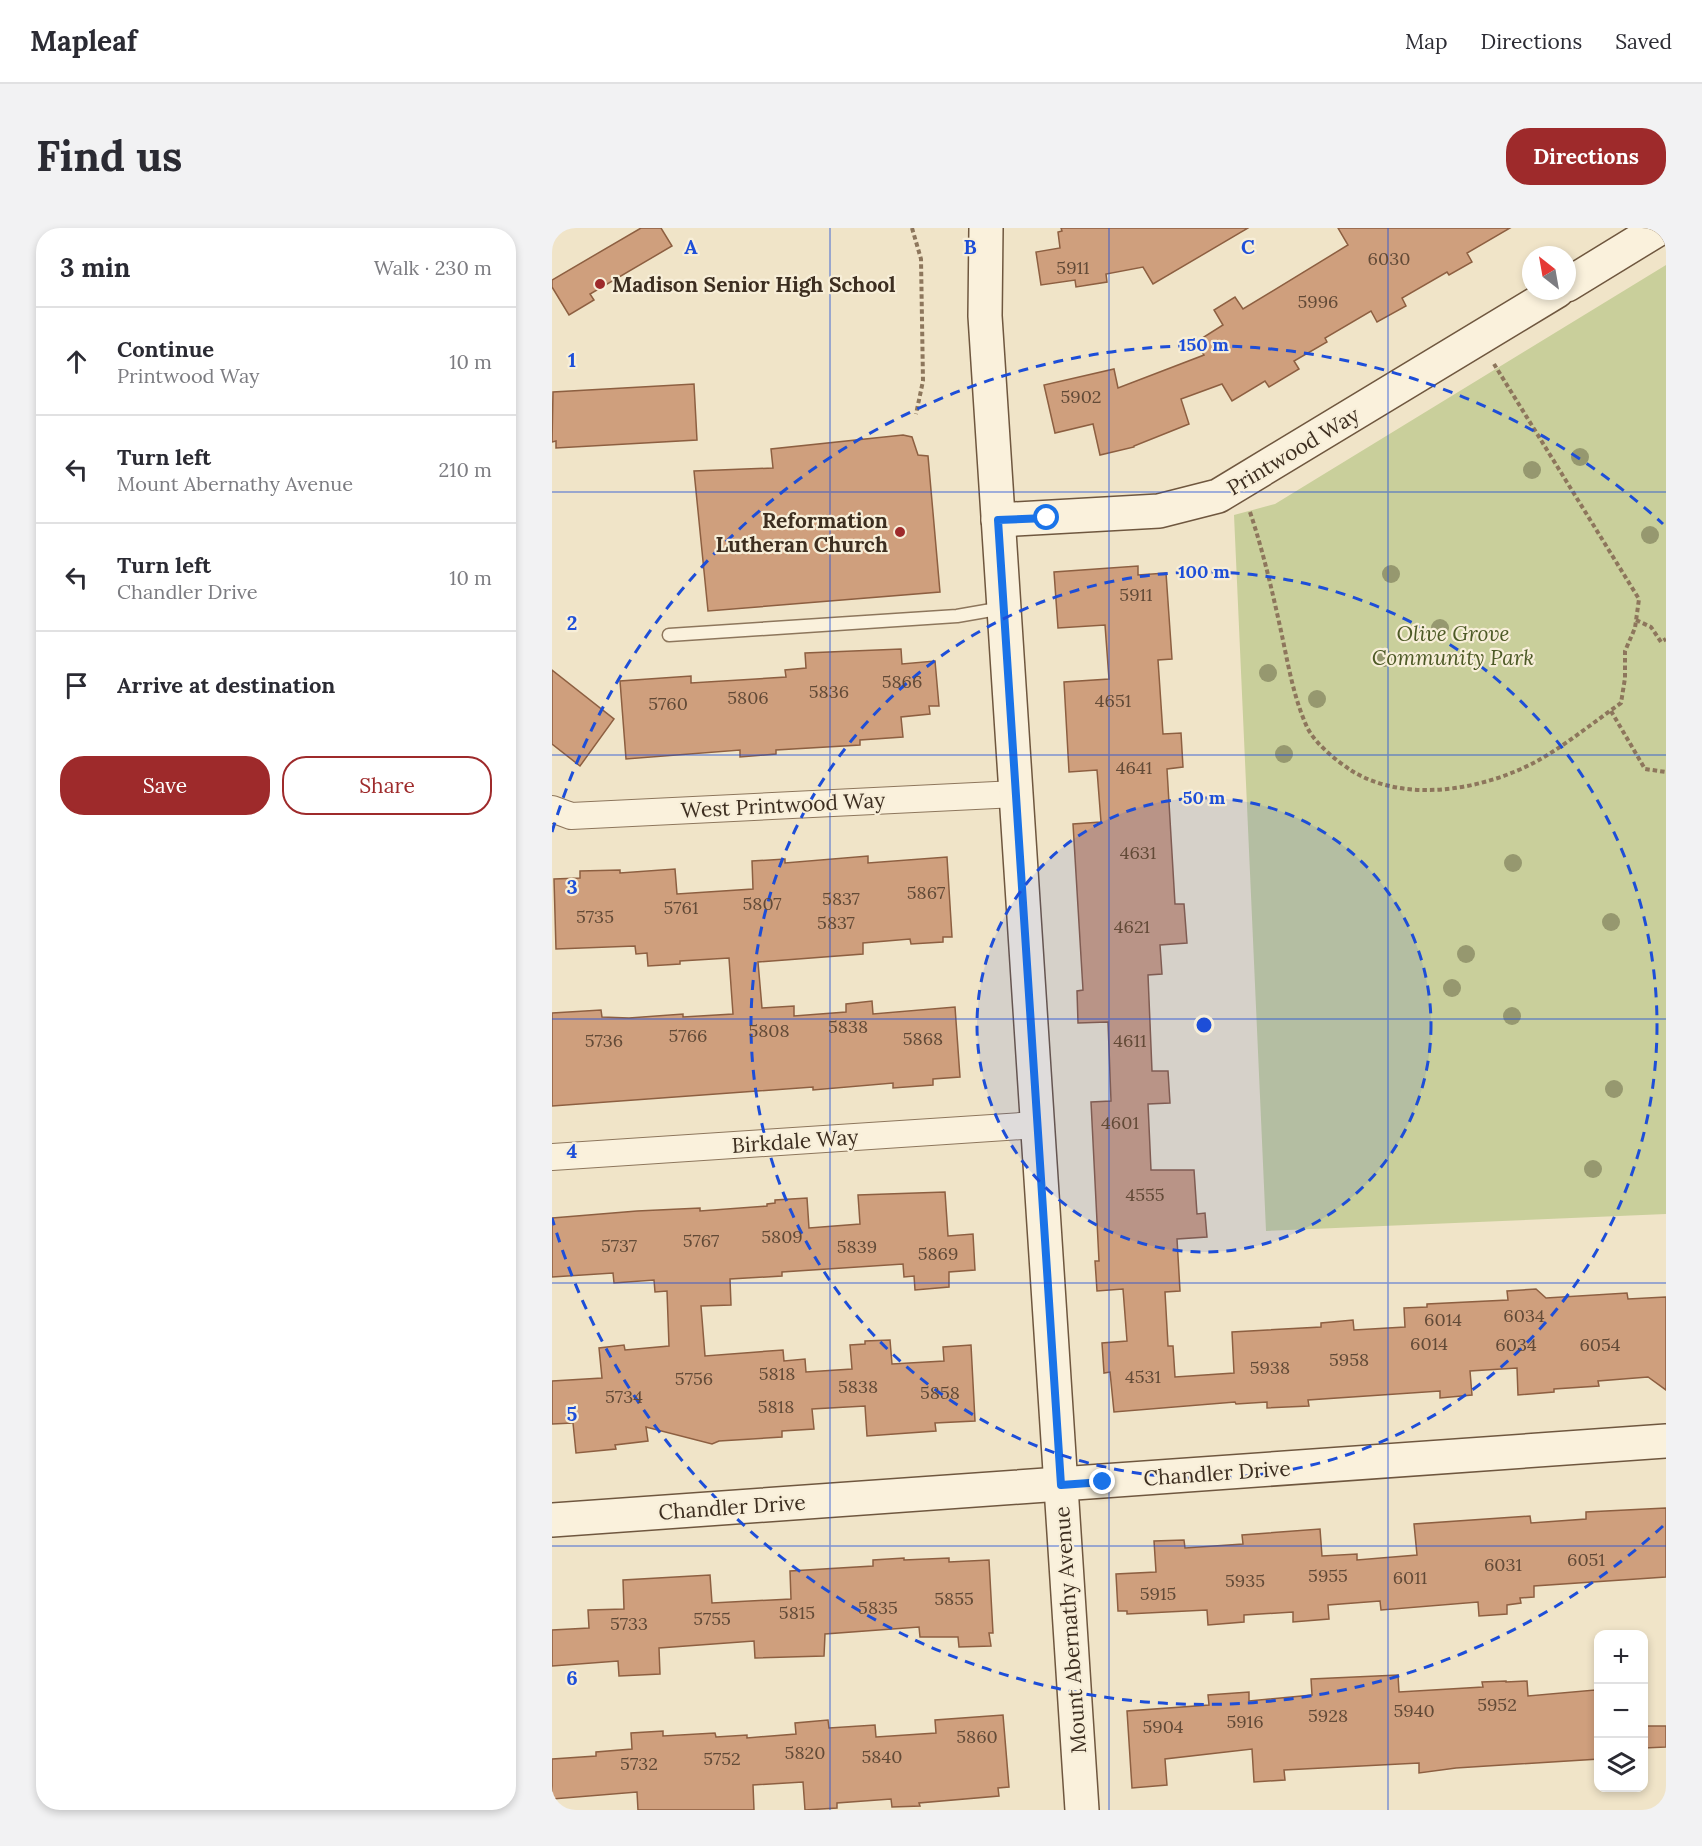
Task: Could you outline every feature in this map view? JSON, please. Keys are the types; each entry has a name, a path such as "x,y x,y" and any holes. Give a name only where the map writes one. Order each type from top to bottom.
{"street":[{"name":"Mount Abernathy Avenue","path":"987,228 985,316 1082,1810"},
{"path":"1576,279 1660,228"},
{"name":"Printwood Way","path":"998,520 1159,511 1218,496 1542,300"},
{"name":"West Printwood Way","path":"552,809 572,816 1016,794"},
{"name":"Birkdale Way","path":"552,1157 1037,1125"},
{"name":"Chandler Drive","path":"552,1520 1666,1441"}],"lane":[{"path":"669,635 957,615 1004,608"}],"path":[{"path":"912,228 921,259 923,381 916,414"},
{"path":"1240,483 1265,558 1295,696 1308,730 1335,760 1364,778 1389,786 1427,790 1460,789 1497,778 1538,760 1621,703 1625,678 1624,651 1635,628 1639,599 1479,339"},
{"path":"1636,620 1651,627 1661,642 1666,639"},
{"path":"1611,711 1645,769 1666,772"}],"green space":[{"name":"Olive Grove Community Park","path":"1666,265 1666,1214 1266,1231 1234,515 1275,504"}],"building":[{"path":"641,228 661,228 672,246 590,294 594,300 569,315 552,287 552,280"},
{"path":"1061,228 1248,228 1153,284 1143,267 1106,274 1107,282 1076,287 1075,280 1041,285 1036,252 1060,248 1058,232 1062,231"},
{"path":"1338,228 1510,228 1467,253 1472,262 1449,275 1447,272 1402,298 1406,306 1377,322 1371,311 1325,338 1327,342 1294,361 1299,369 1269,387 1265,381 1232,401 1222,384 1181,399 1189,424 1134,447 1100,455 1093,424 1055,433 1044,385 1114,369 1118,388 1204,355 1196,342 1223,325 1214,310 1235,297 1243,309 1348,245"},
{"path":"694,384 697,440 556,448 556,441 552,442 553,392"},
{"path":"903,435 912,437 918,455 928,456 940,592 708,611 694,471 773,468 771,449"},
{"path":"1138,566 1138,575 1166,573 1172,659 1158,660 1163,734 1181,733 1183,767 1167,769 1175,904 1184,904 1187,943 1160,945 1162,974 1148,975 1152,1071 1168,1071 1170,1103 1148,1104 1151,1170 1194,1170 1197,1214 1205,1213 1207,1237 1177,1239 1180,1291 1165,1292 1168,1346 1173,1346 1175,1377 1234,1373 1232,1332 1321,1327 1321,1323 1353,1320 1354,1330 1405,1327 1404,1308 1427,1307 1427,1304 1508,1300 1507,1291 1536,1289 1546,1298 1627,1293 1628,1299 1666,1297 1666,1390 1648,1377 1598,1381 1599,1386 1554,1389 1554,1392 1518,1395 1517,1368 1470,1371 1472,1395 1440,1398 1440,1391 1308,1400 1309,1406 1267,1408 1267,1402 1236,1404 1235,1402 1114,1412 1110,1372 1104,1373 1102,1343 1127,1341 1123,1289 1097,1291 1095,1261 1099,1261 1091,1102 1111,1101 1108,1022 1078,1023 1077,991 1083,990 1073,824 1101,822 1097,770 1069,772 1064,682 1109,679 1105,625 1058,628 1054,572"},
{"path":"901,649 902,664 935,661 939,706 929,706 930,714 901,717 903,737 860,740 860,745 776,750 776,754 740,757 740,750 626,759 620,681 691,676 691,683 786,677 785,670 806,668 805,653"},
{"path":"552,670 614,719 580,766 552,744"},
{"path":"868,856 868,863 947,857 952,937 943,937 943,942 911,944 910,939 863,943 863,954 758,962 762,1008 794,1006 794,1016 846,1012 846,1004 872,1001 873,1014 955,1007 960,1077 933,1079 933,1085 893,1088 893,1083 813,1090 813,1087 552,1106 552,1013 601,1010 602,1017 629,1018 683,1014 683,1017 733,1014 729,958 680,961 680,964 648,966 647,953 636,954 635,946 556,949 554,879 580,878 580,871 620,870 620,873 675,869 677,894 753,889 752,861 785,859 785,863"},
{"path":"945,1192 948,1236 973,1234 975,1270 949,1272 949,1287 915,1290 914,1276 904,1277 903,1264 782,1272 782,1276 730,1279 731,1305 701,1306 705,1356 783,1350 784,1361 805,1359 806,1372 852,1369 850,1345 865,1344 865,1341 890,1340 892,1364 944,1361 943,1347 971,1345 975,1421 935,1423 936,1431 867,1436 865,1406 812,1409 814,1429 782,1431 782,1437 719,1441 712,1444 646,1427 648,1441 615,1445 616,1449 576,1453 573,1423 552,1424 552,1381 602,1378 599,1348 624,1345 625,1350 669,1346 667,1291 655,1292 654,1280 614,1283 613,1273 552,1277 552,1218 637,1211 700,1208 700,1211 767,1206 767,1204 775,1203 775,1200 807,1198 809,1228 860,1224 858,1195"},
{"path":"1666,1508 1666,1577 1534,1586 1534,1597 1520,1598 1521,1603 1507,1605 1507,1614 1479,1616 1478,1602 1381,1610 1380,1601 1328,1605 1329,1619 1293,1622 1293,1612 1244,1615 1244,1622 1208,1625 1207,1610 1127,1614 1127,1611 1118,1611 1116,1574 1156,1572 1154,1541 1184,1540 1185,1548 1243,1544 1242,1535 1320,1529 1322,1556 1357,1554 1357,1560 1417,1555 1414,1524 1530,1516 1531,1523 1586,1519 1586,1512"},
{"path":"904,1558 904,1560 949,1558 949,1562 989,1560 993,1633 989,1633 991,1646 959,1647 958,1637 920,1637 919,1627 825,1634 824,1656 755,1658 754,1641 659,1648 660,1674 619,1676 618,1661 552,1666 552,1630 589,1628 588,1610 624,1609 623,1580 710,1575 712,1603 791,1599 790,1571 873,1566 873,1560"},
{"path":"1398,1675 1399,1692 1483,1687 1482,1682 1506,1681 1527,1681 1528,1696 1594,1690 1594,1759 1456,1768 1419,1773 1419,1763 1284,1770 1285,1780 1254,1782 1252,1749 1165,1759 1167,1785 1132,1788 1127,1711 1209,1705 1208,1695 1249,1692 1249,1701 1312,1695 1311,1679"},
{"path":"1003,1715 1009,1787 998,1788 999,1796 919,1803 920,1806 892,1807 891,1799 837,1803 837,1808 805,1810 803,1782 753,1785 754,1810 638,1810 637,1792 552,1799 552,1759 596,1756 596,1752 632,1749 631,1733 663,1731 663,1736 715,1733 716,1737 747,1735 747,1738 796,1734 795,1723 828,1720 829,1728 875,1725 876,1737 936,1733 935,1720"},
{"path":"1648,1726 1666,1726 1666,1747 1648,1748"}],"place":[{"name":"Madison Senior High School","path":"600,284"},
{"name":"Reformation Lutheran Church","path":"900,532"}],"route":[{"path":"1047,518 998,520 1061,1485 1103,1482"}]}
